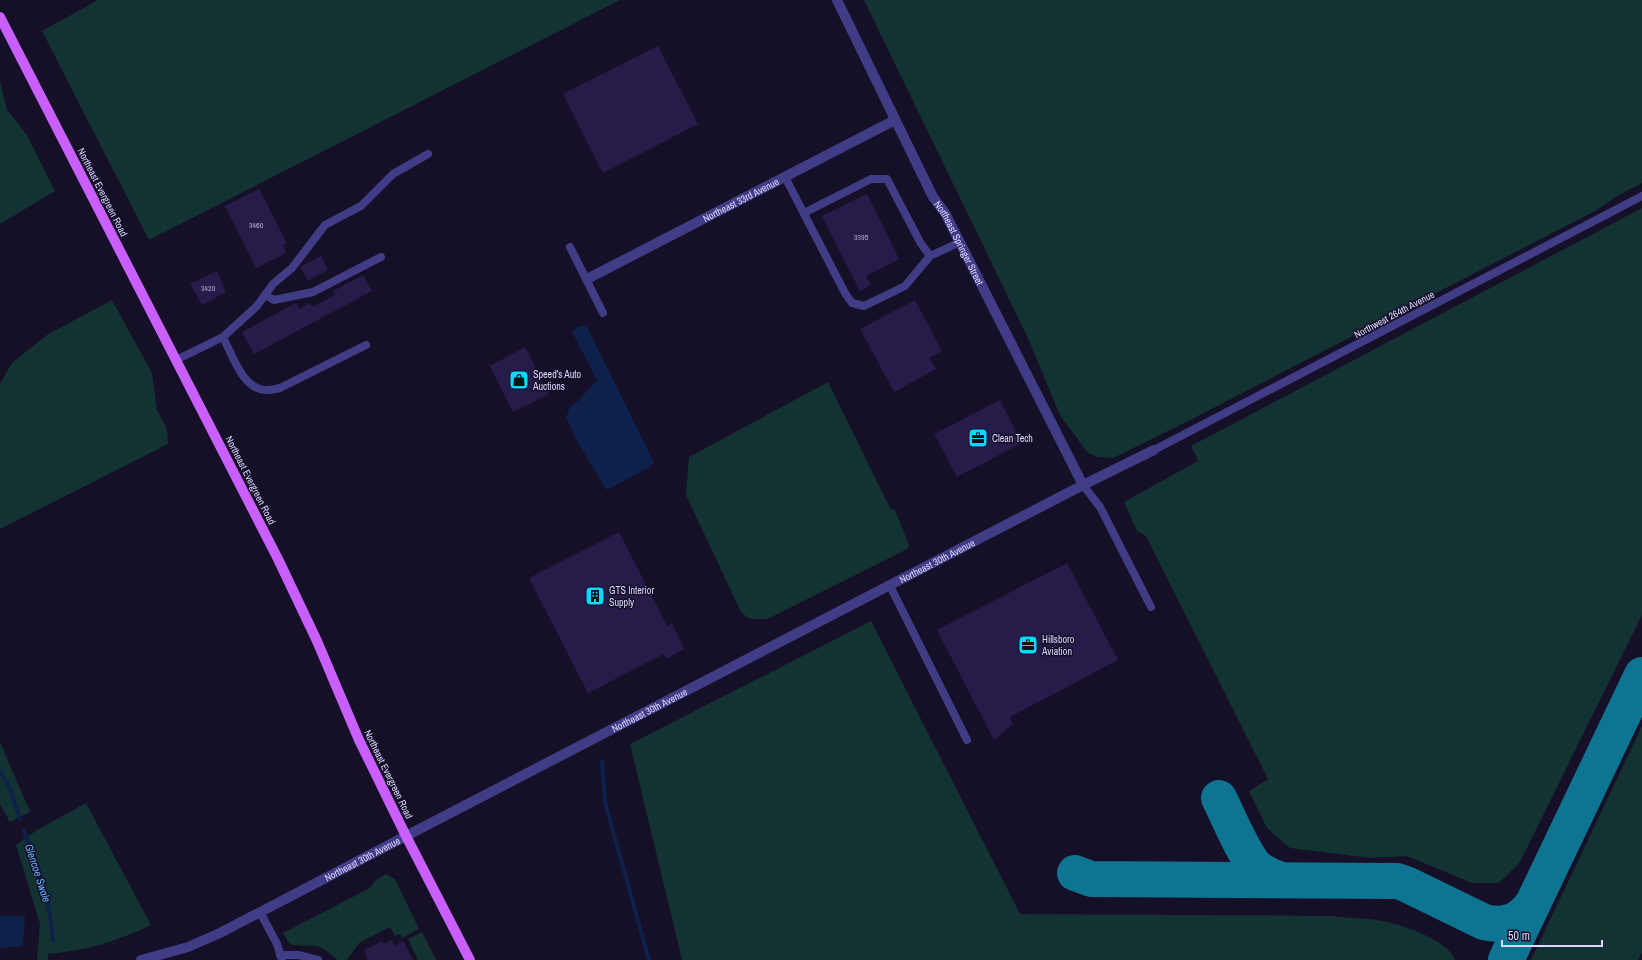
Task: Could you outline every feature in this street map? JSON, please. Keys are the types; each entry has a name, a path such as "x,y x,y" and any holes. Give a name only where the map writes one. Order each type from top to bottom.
{"main road":[{"name":"Northeast Evergreen Road","path":"0,17 278,559 317,641 359,740 406,836 470,960"}],"street":[{"name":"Northeast Springer Street","path":"837,0 933,197 945,214 960,242 1084,485"},
{"name":"Northeast 33rd Avenue","path":"587,279 896,120"},
{"name":"Northeast 30th Avenue","path":"141,960 188,947 220,933 1154,450"}],"lane":[{"path":"176,360 223,337 257,306 273,284 292,268 325,225 360,206 393,174 428,154"},
{"path":"785,177 845,293 852,303 864,306 895,292 905,286 930,256 960,242"},
{"path":"804,213 871,179 887,179 920,242 930,256"},
{"name":"Northwest 264th Avenue","path":"1154,450 1642,196"},
{"path":"570,247 603,313"},
{"path":"265,295 274,300 313,292 381,257"},
{"path":"223,337 244,379 254,387 266,390 280,388 366,345"},
{"path":"1084,485 1100,507 1151,607"},
{"path":"890,586 967,740"},
{"path":"260,912 277,944 281,958 308,957 318,960"}],"green space":[{"path":"98,0 620,0 149,240 42,31"},
{"path":"864,0 1642,0 1642,183 1617,196 1597,210 1190,420 1113,458 1097,457 1087,452 1060,415 1027,336"},
{"path":"0,81 7,110 27,135 55,191 0,224"},
{"path":"1642,208 1642,615 1520,862 1499,883 1472,883 1407,856 1370,858 1290,848 1267,828 1249,791 1268,779 1146,536 1137,531 1124,502 1198,461 1191,446"},
{"path":"112,300 152,373 157,410 167,429 168,444 0,529 0,384 12,363 47,335"},
{"path":"828,382 890,508 895,510 909,545 907,549 767,619 749,618 740,610 686,495 689,457"},
{"path":"871,621 1020,914 1331,916 1371,919 1409,928 1421,933 1443,945 1455,960 682,960 630,744"},
{"path":"1642,726 1642,952 1638,960 1531,960"},
{"path":"0,742 30,812 10,822 0,804"},
{"path":"86,803 151,925 126,936 88,948 48,954 48,960 37,960 40,924 16,845 37,830"},
{"path":"386,874 395,879 419,929 402,938 400,934 395,936 390,927 359,943 347,960 338,960 324,949 317,946 294,945 289,943 283,933 370,888 376,880"},
{"path":"422,932 436,960 418,960 408,939"}],"water":[{"path":"586,325 654,462 648,468 607,490 576,439 566,417 570,407 578,401 597,380 572,332 577,327"},
{"path":"0,916 25,916 23,946 0,948"}],"building":[{"path":"658,46 698,124 603,173 563,94"},
{"path":"259,189 287,244 283,245 286,253 256,268 225,206"},
{"path":"867,194 899,259 866,276 871,285 860,291 822,216"},
{"path":"321,256 328,270 308,281 300,267"},
{"path":"217,271 226,292 202,305 190,284"},
{"path":"363,275 372,291 254,354 242,332 296,303 299,309 310,303 312,307 335,295 333,291"},
{"path":"915,300 942,351 929,358 936,369 894,392 860,329"},
{"name":"Speed's Auto Auctions","path":"525,347 549,394 513,412 490,366"},
{"name":"Clean Tech","path":"1000,400 1022,443 957,477 934,434"},
{"name":"GTS Interior Supply","path":"619,532 667,626 672,623 684,649 666,659 664,654 588,693 529,578"},
{"name":"Hillsboro Aviation","path":"1067,563 1118,660 1010,717 1013,724 994,740 937,630"},
{"path":"392,940 394,946 403,941 413,960 368,960 364,950 382,941 384,944"}],"waterway":[{"path":"602,761 605,802 649,960"},
{"name":"Glencoe Swale","path":"0,771 10,789 20,819"},
{"name":"Glencoe Swale","path":"24,831 43,884 52,926 53,940"}],"taxiway":[{"path":"1506,960 1642,675"},
{"path":"1219,798 1241,844 1251,861 1262,871 1281,880"},
{"path":"1075,873 1091,879 1397,881 1484,922 1498,924 1510,922 1516,919 1531,906"}],"place":[{"name":"Speed's Auto Auctions","path":"519,380"},
{"name":"Clean Tech","path":"978,438"},
{"name":"GTS Interior Supply","path":"595,596"},
{"name":"Hillsboro Aviation","path":"1028,645"}]}
